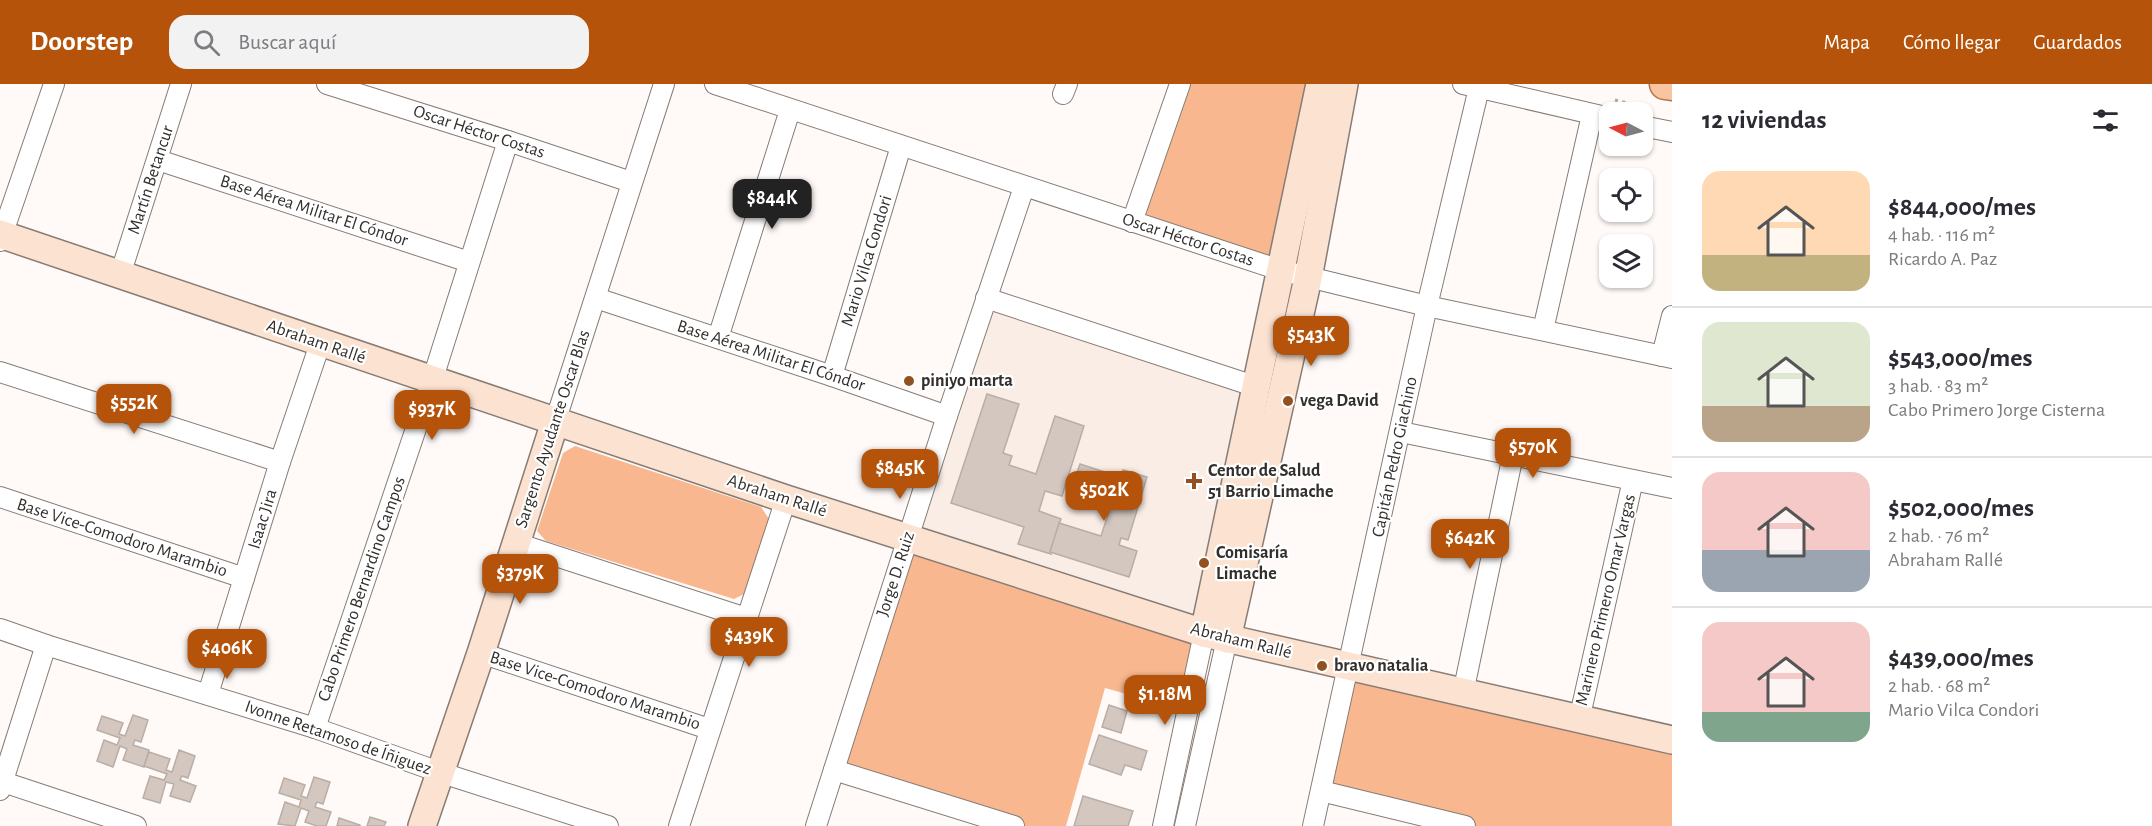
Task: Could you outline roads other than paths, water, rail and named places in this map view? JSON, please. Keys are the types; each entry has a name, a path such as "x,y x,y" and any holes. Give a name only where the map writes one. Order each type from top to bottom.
{"main road":[{"path":"1665,84 1672,86"}],"street":[{"path":"1,237 54,84"},
{"name":"Martín Betancur","path":"120,275 181,84"},
{"name":"Oscar Héctor Costas","path":"327,84 631,182"},
{"name":"Sargento Ayudante Oscar Blas","path":"422,826 481,653 664,84"},
{"name":"Oscar Héctor Costas","path":"715,84 1024,187 1308,278 1667,357"},
{"path":"1132,222 1180,84"},
{"path":"1185,826 1257,387 1320,84"},
{"path":"1163,826 1216,636 1308,278 1344,84"},
{"path":"1471,86 1599,117"},
{"name":"Capitán Pedro Giachino","path":"1313,826 1401,432 1471,86"},
{"path":"718,338 790,110"},
{"path":"1543,330 1599,124"},
{"path":"1653,128 1672,132"},
{"name":"Cabo Primero Bernardino Campos","path":"315,728 432,381 508,141"},
{"name":"Mario Vilca Condori","path":"832,376 902,146"},
{"name":"Base Aérea Militar El Cóndor","path":"158,160 469,262"},
{"name":"Jorge D. Ruiz","path":"816,826 947,416 1024,187"},
{"name":"Abraham Rallé","path":"1,237 786,500 1216,636 1348,668 1672,740"},
{"name":"Base Aérea Militar El Cóndor","path":"596,298 947,416"},
{"path":"986,298 1257,387"},
{"path":"1667,357 1672,316"},
{"name":"Isaac Jira","path":"208,694 280,462 320,344"},
{"path":"0,372 280,462"},
{"path":"1401,432 1672,488"},
{"path":"1463,693 1513,455"},
{"name":"Marinero Primero Omar Vargas","path":"1579,720 1633,480"},
{"name":"Base Vice-Comodoro Marambio","path":"0,497 244,578"},
{"path":"679,826 786,500"},
{"path":"516,543 746,618"},
{"name":"Ivonne Retamoso de Íñiguez","path":"0,629 315,728 439,772 608,826"},
{"path":"46,645 1,784 136,826"},
{"name":"Base Vice-Comodoro Marambio","path":"481,653 710,729"},
{"path":"834,770 1014,826"},
{"path":"1321,791 1432,822 1465,826"}],"place":[{"name":"piniyo marta","path":"909,381"},
{"name":"vega David","path":"1288,401"},
{"name":"Centor de Salud 51 Barrio Limache","path":"1194,481"},
{"name":"Comisaría Limache","path":"1204,563"},
{"name":"bravo natalia","path":"1322,666"}]}
